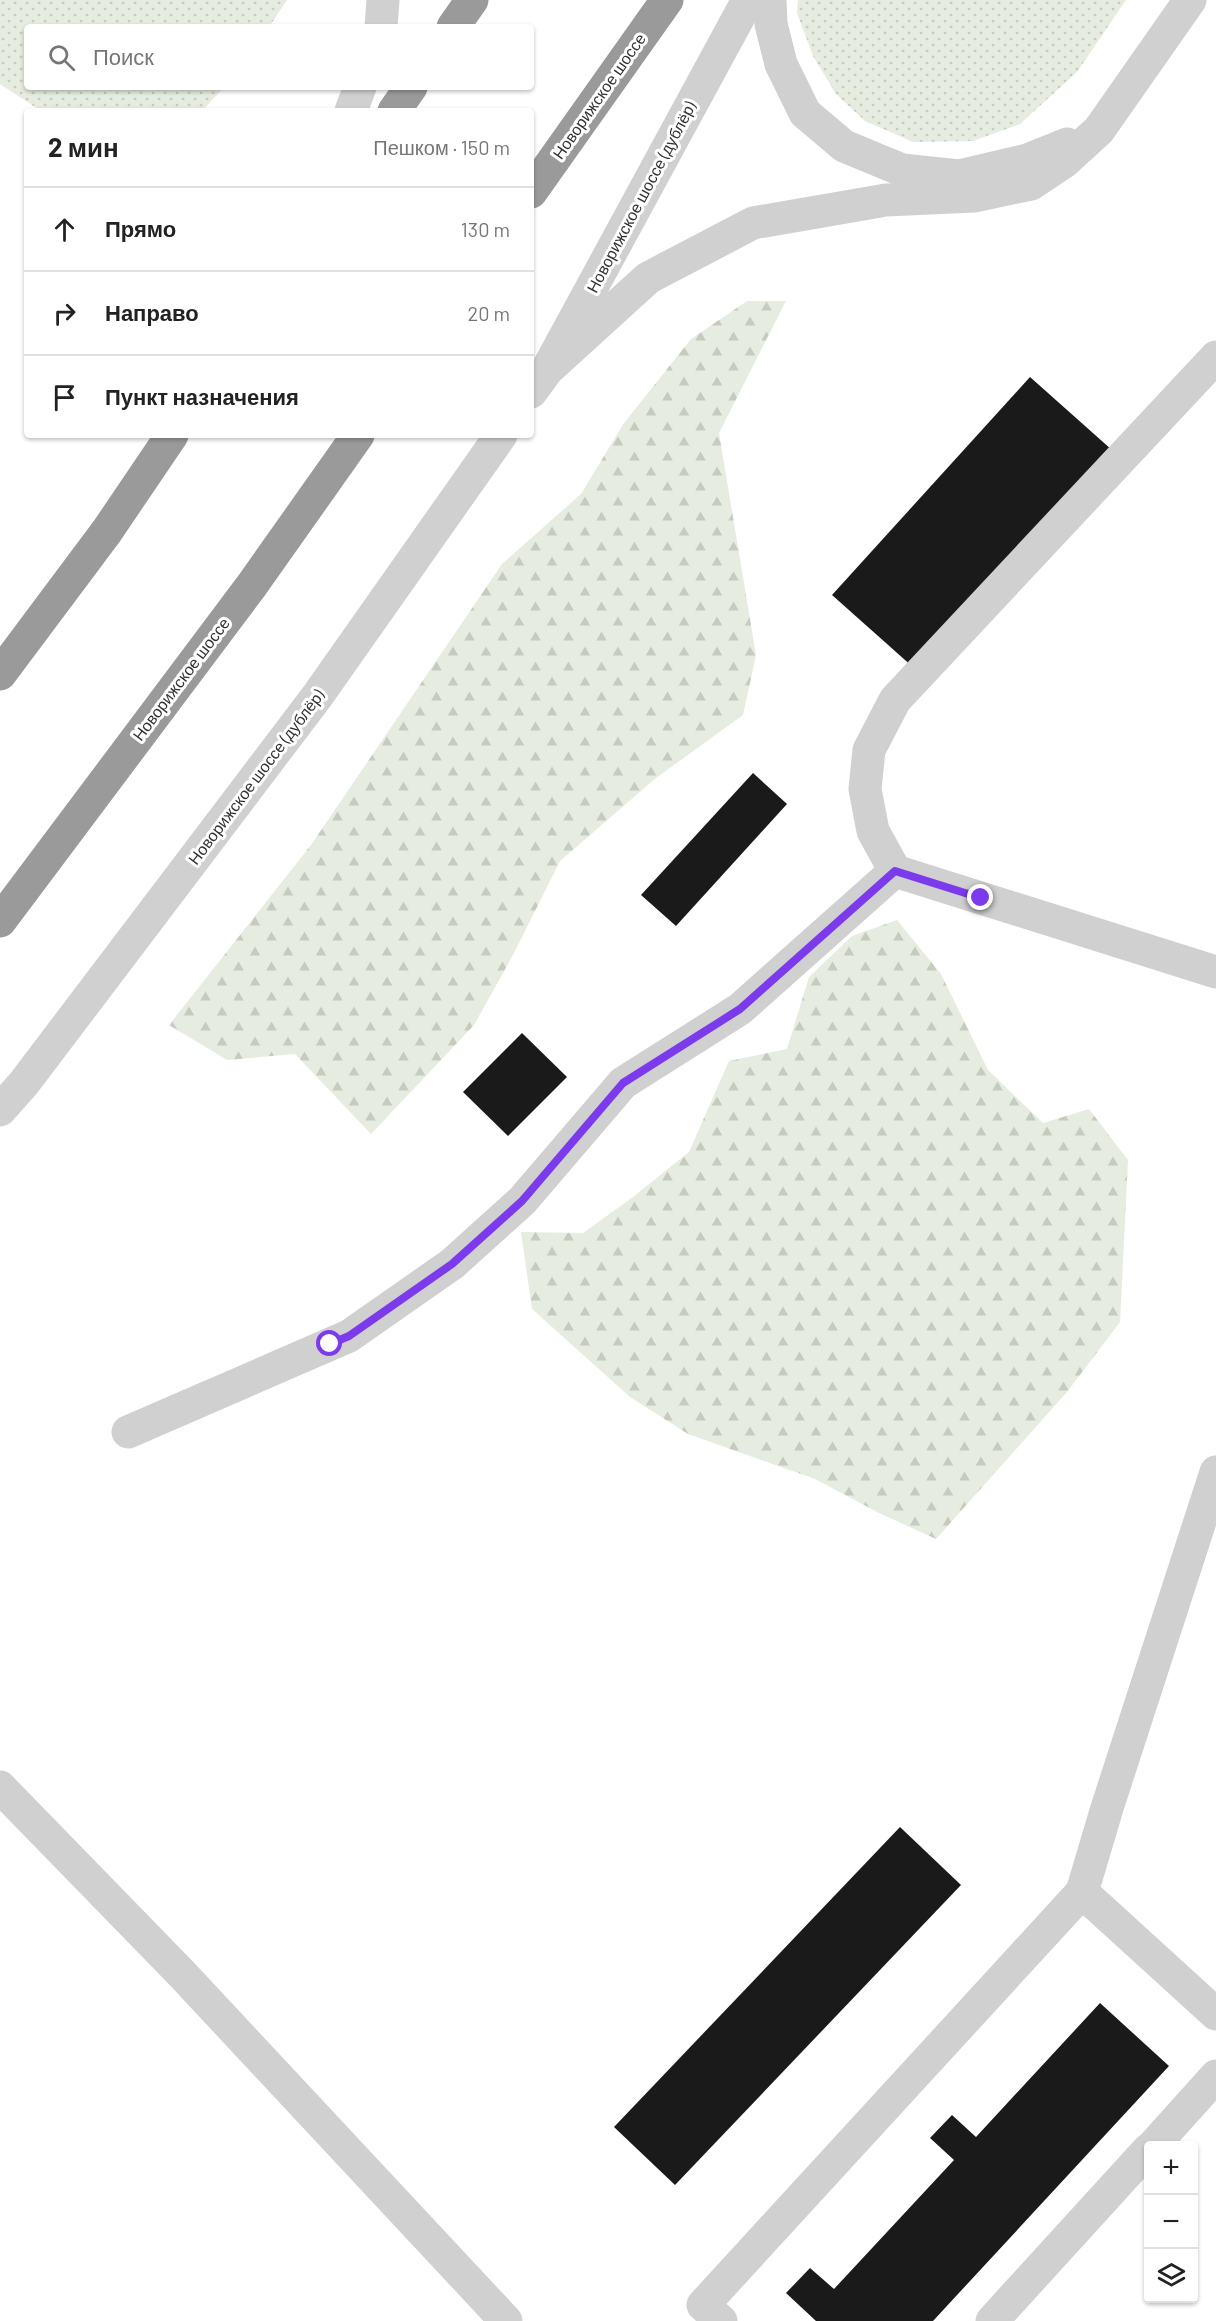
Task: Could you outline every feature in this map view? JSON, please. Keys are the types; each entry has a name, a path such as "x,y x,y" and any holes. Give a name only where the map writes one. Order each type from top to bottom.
{"highway":[{"path":"455,24 472,0"},
{"name":"Новорижское шоссе","path":"534,188 667,0"},
{"path":"396,108 409,90"},
{"path":"0,674 107,531 170,438"},
{"name":"Новорижское шоссе","path":"0,921 252,585 356,438"}],"street":[{"path":"381,24 382,0"},
{"name":"Новорижское шоссе (дублёр)","path":"539,381 748,0"},
{"path":"770,0 771,24 781,64 805,113 844,147 902,170 959,176 1027,160 1099,130"},
{"path":"539,381 648,279 753,223 886,200 974,196 1031,184 1064,162 1099,130 1190,0"},
{"path":"352,108 359,90"},
{"path":"1216,357 895,700 869,750 865,789 873,831 895,871 1216,972"},
{"name":"Новорижское шоссе (дублёр)","path":"0,1110 24,1083 318,695 499,438"},
{"path":"128,1432 349,1336 452,1264 522,1201 623,1083 740,1009 895,871"},
{"path":"721,2321 704,2305 1082,1892 1216,1472"},
{"path":"0,1787 182,1974 506,2321"},
{"path":"1082,1892 1216,2014"},
{"path":"1157,2141 1216,2076"},
{"path":"992,2321 1144,2155"}],"green space":[{"path":"0,0 287,0 271,24 24,24 24,90 221,90 205,108 36,108 0,84"},
{"path":"798,0 1126,0 1077,72 1020,124 973,141 913,142 865,121 836,94 813,56 797,13"},
{"path":"747,301 786,301 719,433 756,655 743,715 656,778 560,861 513,955 474,1025 371,1134 295,1054 227,1060 169,1025 311,845 502,564 581,494 624,423 691,339"},
{"path":"897,920 941,974 988,1070 1043,1123 1089,1109 1128,1160 1120,1322 1067,1392 936,1539 879,1513 815,1479 688,1434 630,1397 532,1309 521,1232 583,1233 689,1152 729,1061 787,1049 809,977 852,936"}],"building":[{"path":"1030,377 1112,450 914,668 832,595"},
{"path":"753,773 787,804 676,926 641,895"},
{"path":"522,1033 567,1077 508,1136 463,1092"},
{"path":"900,1827 961,1885 675,2185 614,2127"},
{"path":"1100,2003 1169,2066 933,2321 816,2321 786,2293 810,2268 834,2289 954,2160 930,2138 952,2115 976,2137"}],"route":[{"path":"330,1344 349,1336 452,1264 522,1201 623,1083 740,1009 895,871 981,898"}]}
